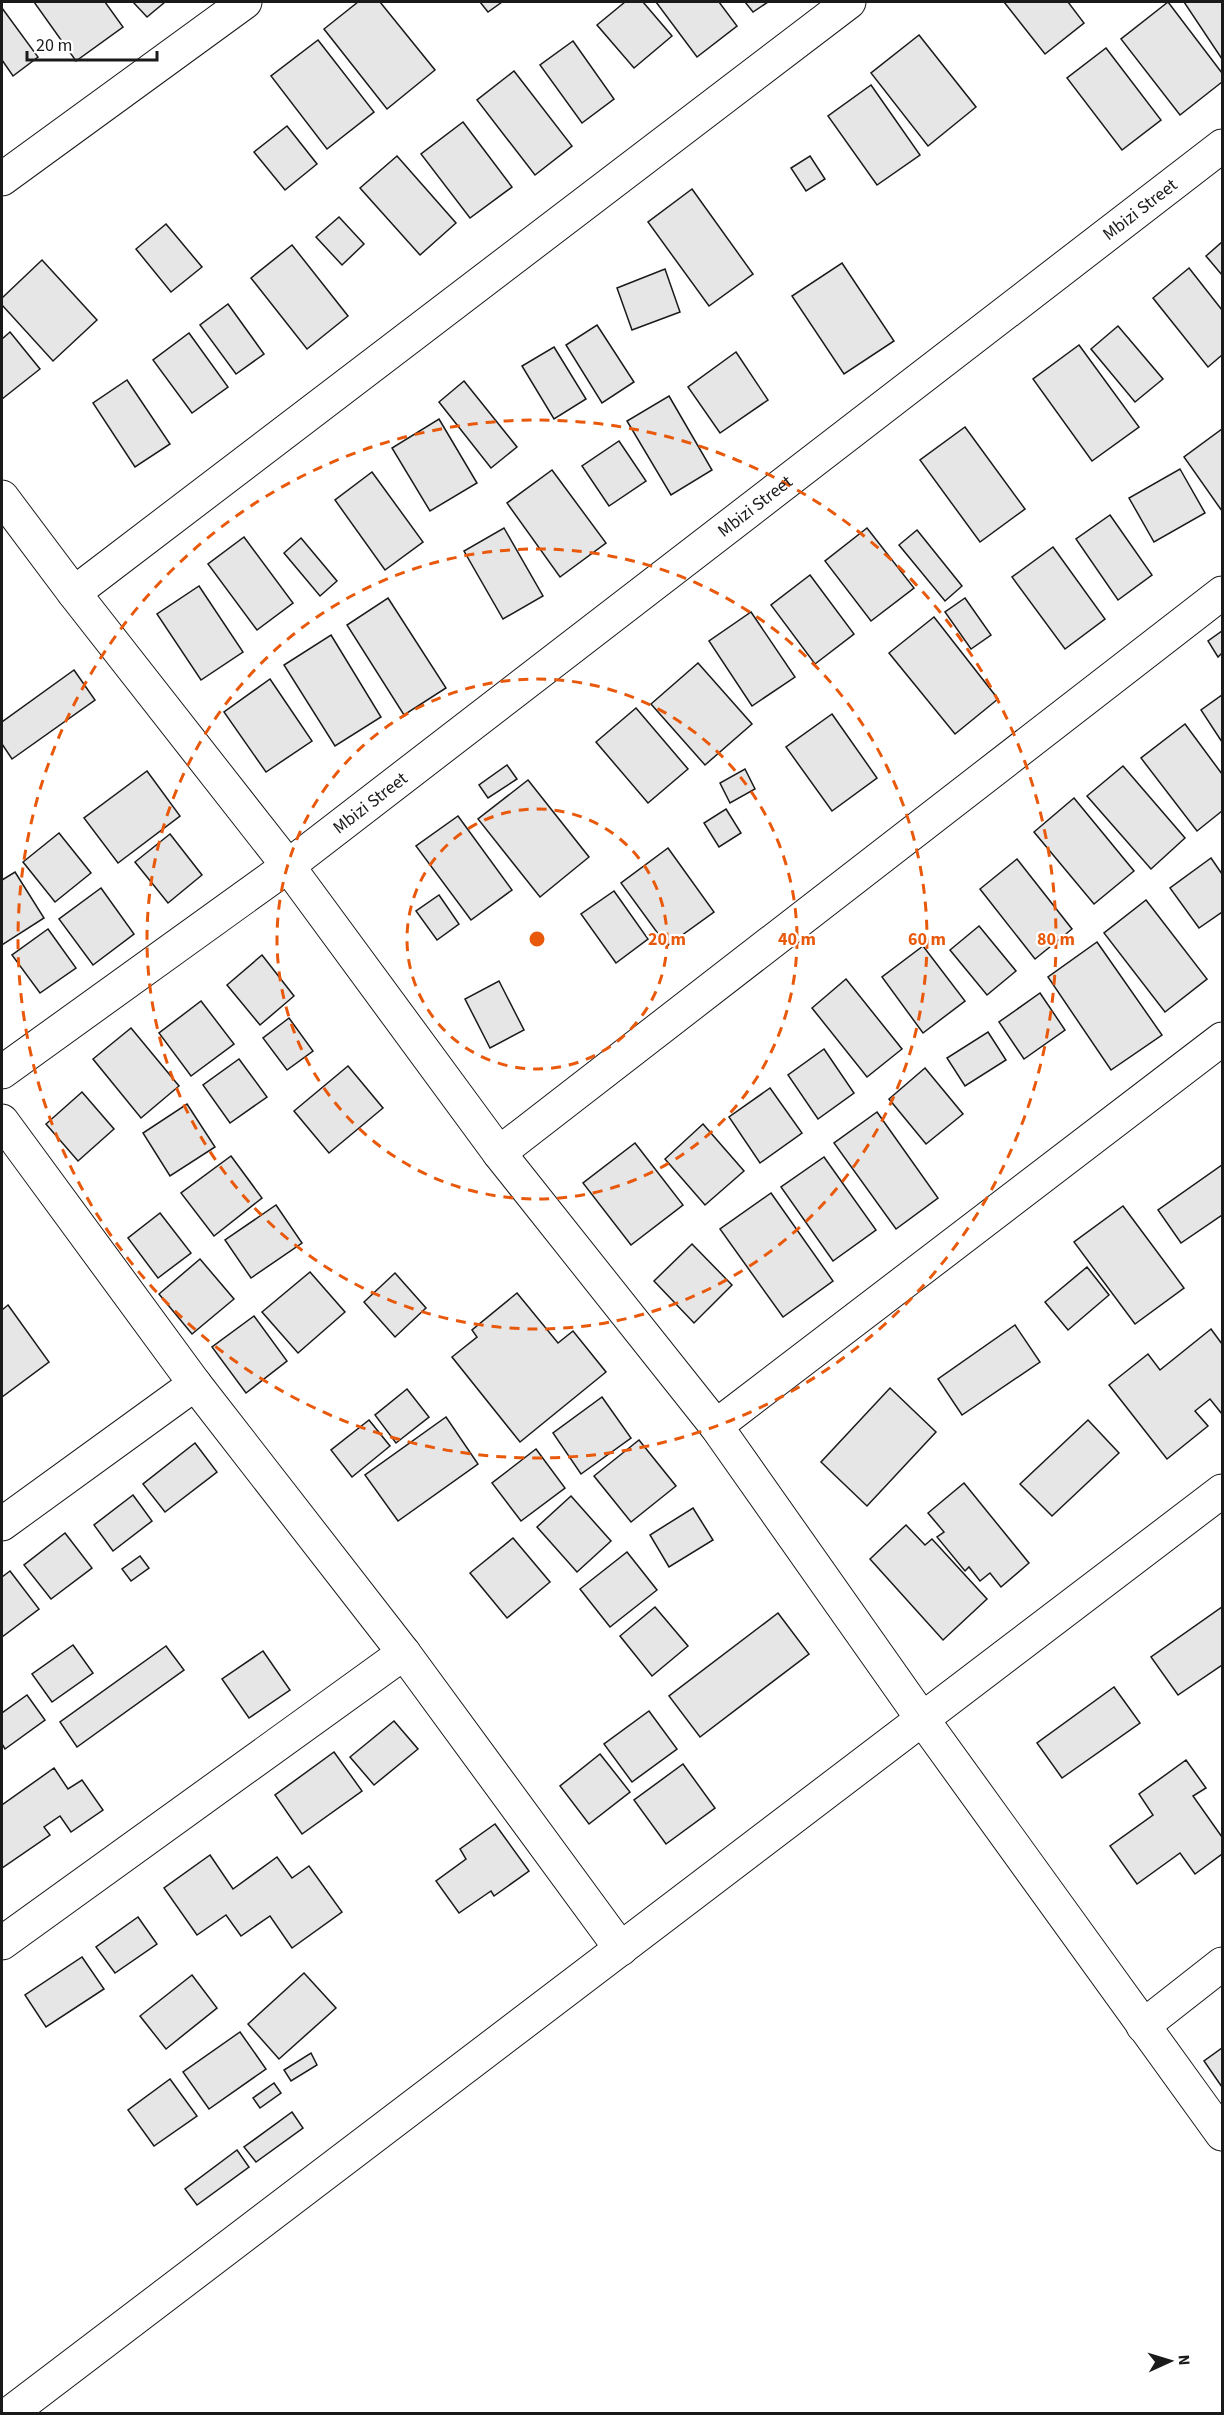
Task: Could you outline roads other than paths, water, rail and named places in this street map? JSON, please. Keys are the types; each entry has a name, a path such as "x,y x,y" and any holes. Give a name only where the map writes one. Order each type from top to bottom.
{"street":[{"path":"2,180 245,2"},
{"path":"74,593 849,2"},
{"name":"Mbizi Street","path":"2,1072 288,866 1222,146"},
{"path":"2,497 74,593 288,866 499,1153 716,1426 923,1720 1222,2134"},
{"path":"499,1153 1222,592"},
{"path":"716,1426 1222,1039"},
{"path":"2,1121 195,1384 404,1653 621,1949"},
{"path":"2,1524 195,1384"},
{"path":"9,2414 1222,1491"},
{"path":"2,1943 404,1653"},
{"path":"1143,2026 1222,1964"}]}
